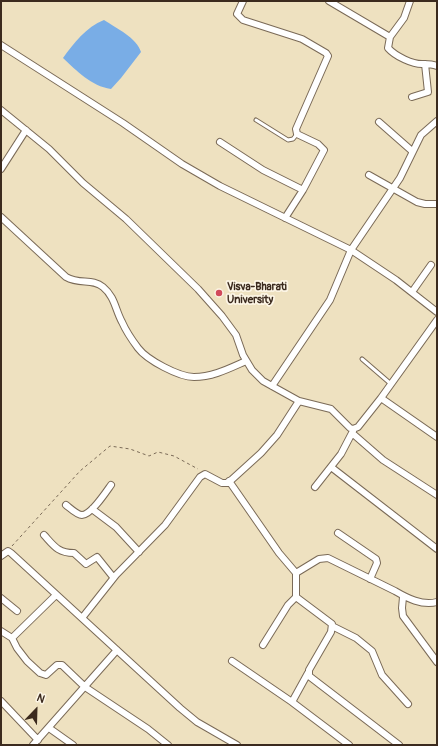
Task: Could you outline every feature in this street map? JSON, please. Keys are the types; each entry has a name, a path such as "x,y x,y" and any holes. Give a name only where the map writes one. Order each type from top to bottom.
{"street":[{"path":"244,1 237,14 242,20 302,39 326,53 328,56 297,123 297,134 318,144 323,147 324,150 303,190 285,218"},
{"path":"329,1 390,37"},
{"path":"410,1 404,18 390,37 388,44 391,51 414,62 425,64 430,63 437,66"},
{"path":"1,45 123,123 182,164 220,186 352,250 412,292 437,312"},
{"path":"412,97 428,93 425,64"},
{"path":"1,110 49,149 83,183 126,219 198,289 222,316 236,335 246,360 252,370 272,386 299,401 330,409 383,460 437,494"},
{"path":"272,386 330,300 352,250 393,188 421,135 437,121"},
{"path":"379,122 412,151"},
{"path":"1,169 26,130"},
{"path":"220,142 263,170 303,190"},
{"path":"369,176 417,202 437,204"},
{"path":"1,218 73,282 93,282 103,287 115,300 121,321 138,349 166,368 185,376 194,377 223,372 246,360"},
{"path":"412,292 431,265"},
{"path":"315,487 331,467 353,431 358,427 391,384 437,320"},
{"path":"380,398 437,437"},
{"path":"82,618 113,577 165,525 200,477 205,474 222,483 226,484 230,481 261,453 277,435 299,401"},
{"path":"331,467 437,549"},
{"path":"230,481 279,553 296,574 296,597 288,605 264,645"},
{"path":"66,505 82,516 92,509 111,486"},
{"path":"92,509 116,527 139,552"},
{"path":"338,533 376,559 377,563 370,579"},
{"path":"44,535 59,551 66,554 74,554 84,563 88,563 97,556 113,577"},
{"path":"1,556 8,551 180,708 197,722 232,744"},
{"path":"296,574 323,558 328,558 403,597 424,604 437,602"},
{"path":"12,638 56,595"},
{"path":"296,597 308,608 330,621 332,626 356,638 372,651 382,675 408,704"},
{"path":"403,597 403,616 437,662"},
{"path":"1,598 17,611"},
{"path":"292,702 332,626"},
{"path":"1,631 12,638 16,648 40,673 46,675 59,664 85,687 148,729 168,745"},
{"path":"33,745 117,650"},
{"path":"232,661 292,702 349,745"},
{"path":"308,673 312,679 351,707 399,745"},
{"path":"1,701 38,740"},
{"path":"49,728 73,745"}],"lane":[{"path":"256,120 288,140 293,140 297,134"},
{"path":"362,359 391,384"}],"path":[{"path":"8,551 80,471 110,446 130,449 149,456 158,452 174,456 205,474"}],"water":[{"path":"104,20 131,38 139,47 141,52 111,89 97,85 79,73 63,58 86,31"}],"place":[{"name":"Visva-Bharati University","path":"219,293"}]}
